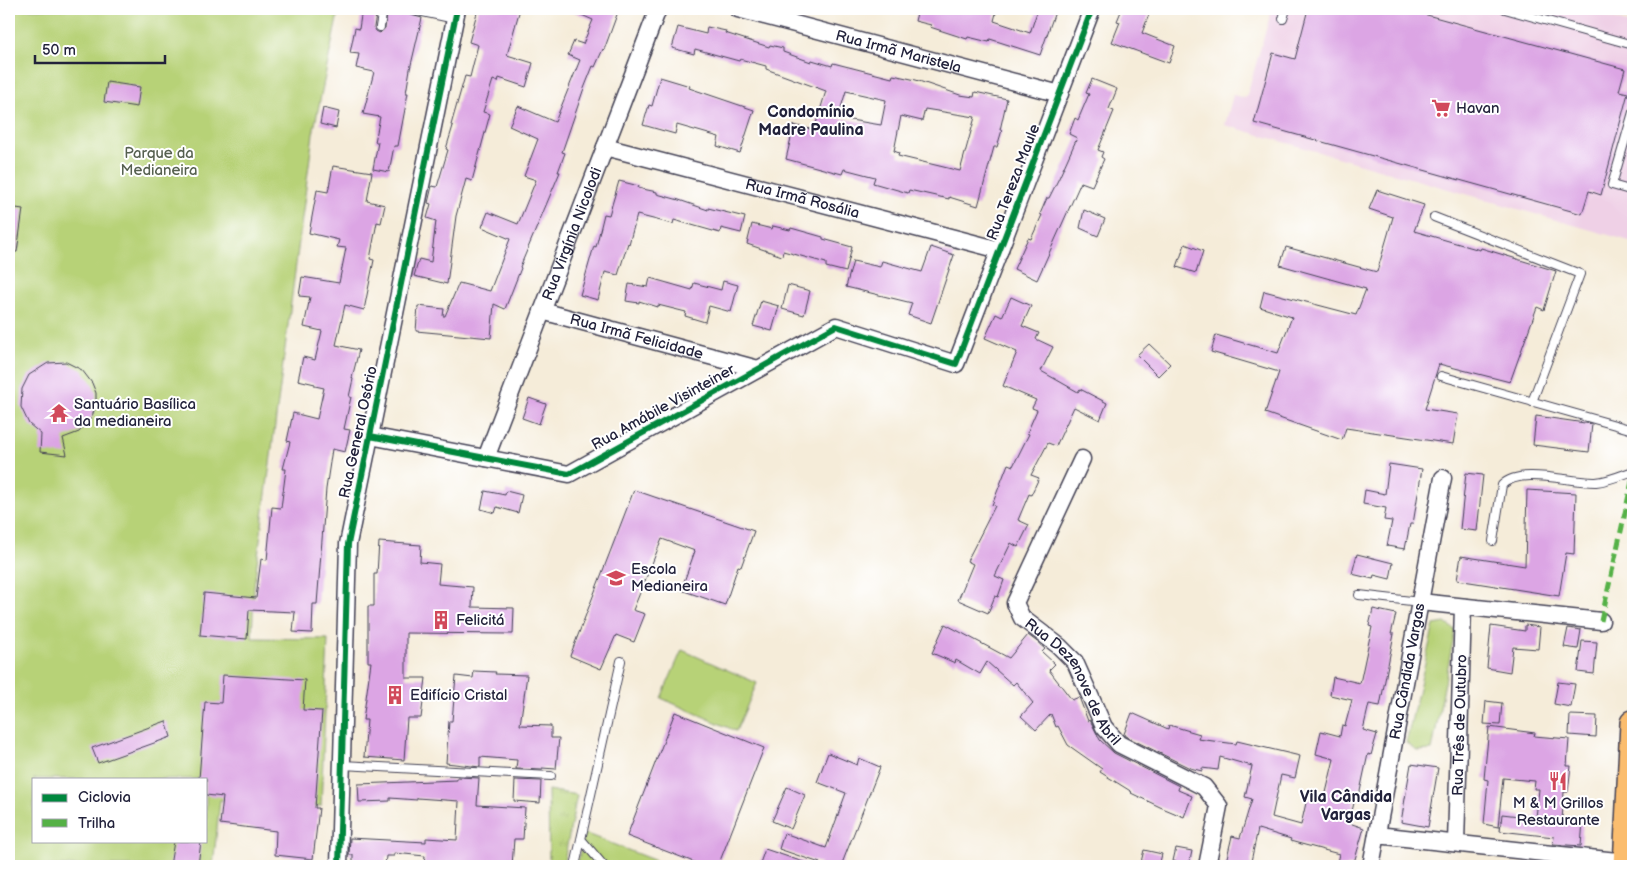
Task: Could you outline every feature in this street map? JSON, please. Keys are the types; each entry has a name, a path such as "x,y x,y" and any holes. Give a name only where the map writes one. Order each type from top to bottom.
{"main road":[{"path":"1626,864 1633,723"}],"street":[{"name":"Rua Virgínia Nicolodi","path":"486,458 658,9"},
{"name":"Rua Irmã Maristela","path":"738,9 1060,94"},
{"name":"Rua Tereza Maule","path":"956,364 1092,9"},
{"name":"Rua General Osório","path":"339,866 348,544 456,14"},
{"name":"Rua Irmã Rosália","path":"605,148 1000,250"},
{"name":"Rua Irmã Felicidade","path":"542,311 758,369"},
{"name":"Rua Amábile Visinteiner","path":"370,436 569,474 836,326 956,364"},
{"name":"Rua Dezenove de Abril","path":"1082,459 1014,604 1022,618 1059,646 1075,662 1104,727 1119,744 1204,787 1219,806 1207,866"},
{"name":"Rua Cândida Vargas","path":"1371,866 1442,478"},
{"path":"1420,602 1601,621"},
{"name":"Rua Três de Outubro","path":"1456,843 1463,606"},
{"path":"1377,835 1626,864"}],"lane":[{"path":"380,27 383,9"},
{"path":"409,9 456,14"},
{"path":"1283,19 1286,9"},
{"path":"1505,9 1633,45"},
{"path":"1633,112 1612,185 1633,191"},
{"path":"1434,217 1580,274 1532,402"},
{"path":"1441,376 1633,430"},
{"path":"1493,541 1502,485 1508,480 1520,476 1597,482 1633,471"},
{"path":"1359,595 1420,602"},
{"path":"575,866 621,662"},
{"path":"342,765 551,776"},
{"path":"581,839 604,866"}],"shaded area":[{"name":"Havan","path":"1272,9 1580,9 1633,25 1633,242 1225,125 1233,95 1246,98"}],"green space":[{"name":"Parque da Medianeira","path":"9,9 339,9 313,134 254,586 252,638 328,639 321,806 220,800 213,866 9,866"},
{"path":"1445,623 1455,630 1432,750 1417,751 1406,743 1434,625"},
{"path":"682,650 757,683 736,731 661,698"},
{"path":"548,790 577,795 563,866 549,866"},
{"path":"584,833 664,864 663,866 577,866"}],"building":[{"path":"362,9 377,9 374,27 380,33 385,28 388,9 422,18 410,69 406,93 408,93 398,146 394,146 389,172 373,169 378,142 375,142 380,117 363,114 374,72 356,68 359,54 350,53 355,28 359,29"},
{"path":"478,9 520,9 507,55 533,63 526,87 499,78 498,82 493,80 483,112 490,114 472,181 466,179 456,216 447,284 414,276 419,259 431,262 436,221 427,218 431,204 428,203 432,186 437,187 448,150 446,149 453,126 451,125 465,76 470,77 478,45 469,42"},
{"path":"568,9 619,9 604,50 595,67 593,66 583,91 562,152 565,153 558,172 560,172 520,267 505,309 494,304 491,338 416,331 418,306 444,309 443,316 445,316 459,283 490,291 510,239 482,227 488,212 518,224 536,180 524,176 538,139 509,126 518,106 555,122 580,60 568,55 574,41 583,44 593,20"},
{"path":"918,9 997,9 994,21 1030,33 1038,9 1056,9 1040,55 990,39 989,42 968,37 967,39 930,27 931,25 915,21"},
{"path":"1122,9 1151,9 1142,33 1175,46 1169,63 1112,42 1120,22 1117,21"},
{"name":"Havan","path":"1308,9 1405,9 1625,69 1619,91 1628,93 1601,195 1589,191 1582,214 1254,123 1273,53 1295,59"},
{"path":"678,27 706,34 707,27 726,31 725,33 769,47 770,45 783,48 783,52 811,62 812,60 832,66 833,63 892,78 893,75 916,80 960,95 974,97 975,92 1007,99 1000,130 1002,130 997,147 994,147 978,206 949,197 949,199 909,190 908,193 873,183 875,177 844,169 842,174 786,159 794,125 814,130 826,91 766,69 766,66 695,49 694,54 672,48","holes":["846,91 886,100 881,125 838,118","925,109 975,117 960,171 898,156 899,153 894,151 901,116 922,121"]},
{"path":"660,77 754,110 740,153 717,146 719,137 677,125 675,134 643,125 649,105 652,106"},
{"path":"1092,79 1117,89 1109,109 1114,111 1098,150 1103,152 1101,157 1104,159 1092,186 1081,182 1037,280 1014,269 1028,238 1031,239 1042,215 1040,214 1047,198 1049,198 1059,178 1077,138 1069,134 1075,118 1078,120 1089,94 1086,93"},
{"path":"107,82 140,87 137,107 104,102"},
{"path":"323,108 339,112 336,128 320,124"},
{"path":"333,166 372,172 367,201 385,205 381,223 377,222 370,259 374,260 364,310 345,305 336,345 359,350 352,378 349,397 351,397 344,429 350,430 345,452 332,449 326,489 317,604 313,604 312,633 293,632 295,612 249,610 247,639 200,635 204,593 256,598 261,559 267,560 272,507 281,508 286,469 283,469 290,442 287,441 293,413 317,419 324,388 298,380 303,357 315,360 322,331 304,327 310,297 299,296 302,277 339,283 346,248 337,247 339,240 309,233 317,190 328,192"},
{"path":"619,181 708,210 708,208 745,217 741,233 721,228 720,233 674,220 673,224 637,215 618,275 605,272 598,300 580,295 594,246 596,247 604,214 609,215"},
{"path":"1377,190 1424,205 1414,231 1480,250 1481,248 1556,271 1544,310 1537,307 1510,382 1439,364 1425,409 1458,414 1453,444 1346,428 1342,440 1265,413 1279,372 1211,352 1216,335 1278,353 1292,317 1260,307 1264,291 1356,315 1366,289 1280,265 1286,247 1377,272 1393,217 1369,209"},
{"path":"9,207 23,209 17,252 9,252"},
{"path":"1084,210 1105,219 1098,236 1080,228"},
{"path":"752,224 772,229 773,226 790,230 791,228 852,247 846,272 826,267 826,263 783,251 782,256 747,244"},
{"path":"1185,244 1203,251 1196,273 1177,267"},
{"path":"931,247 954,255 931,323 908,315 912,303 846,287 853,261 880,267 882,261 922,272"},
{"path":"650,278 692,290 694,283 721,290 723,281 738,285 731,312 709,306 705,322 685,316 686,312 658,305 658,307 639,301 639,303 626,301 629,284 648,287"},
{"path":"788,285 810,291 804,315 782,309"},
{"path":"1011,297 1031,306 1022,326 1039,333 1036,339 1053,347 1041,371 1078,392 1080,389 1107,403 1100,420 1074,407 1056,446 1048,443 1031,475 1039,478 1031,495 1029,494 1018,520 1029,525 1018,547 1011,543 995,576 1004,580 998,597 995,596 988,613 958,600 973,564 967,561 995,506 992,505 1008,464 1013,466 1029,434 1027,433 1037,410 1032,408 1036,400 1003,386 1017,352 985,338 996,314 1002,317"},
{"path":"761,301 779,306 772,331 753,326"},
{"path":"1149,344 1170,364 1158,376 1137,355"},
{"name":"Santuário Basílica da medianeira","path":"66,362 82,370 92,383 96,393 96,405 91,419 79,432 63,438 67,455 40,452 41,434 29,424 21,407 22,389 29,375 48,363"},
{"path":"529,398 546,404 539,424 522,418"},
{"path":"1536,416 1592,424 1589,452 1533,445"},
{"path":"1389,464 1422,469 1413,524 1410,524 1405,549 1387,546 1392,521 1384,520 1386,508 1363,504 1365,490 1385,494"},
{"path":"1466,473 1483,475 1477,531 1460,529"},
{"path":"634,490 754,531 741,567 738,566 725,605 681,590 695,551 662,539 633,610 645,614 634,642 616,635 601,669 570,656"},
{"path":"1527,490 1576,493 1574,554 1566,553 1559,596 1457,580 1461,556 1525,566"},
{"path":"485,491 505,495 506,491 522,495 518,513 497,507 495,513 481,509"},
{"path":"379,542 421,545 420,562 440,564 438,584 473,587 472,607 514,608 513,634 406,633 406,678 426,678 421,718 407,718 404,760 364,757 367,720 363,720 371,662 368,662 368,606 374,606 374,574 377,574"},
{"path":"1357,554 1393,563 1390,579 1374,575 1373,579 1352,574"},
{"path":"1373,609 1396,614 1380,706 1369,704 1363,730 1377,734 1371,755 1368,754 1359,796 1356,795 1349,823 1364,828 1353,866 1336,866 1339,854 1290,841 1291,839 1258,829 1250,866 1225,866 1232,836 1240,838 1252,799 1245,797 1252,766 1220,757 1218,770 1202,768 1202,771 1190,768 1125,736 1124,734 1132,713 1168,729 1169,725 1200,734 1198,739 1236,744 1237,741 1300,756 1295,778 1281,775 1272,817 1301,825 1308,794 1325,797 1334,759 1316,754 1321,731 1340,736 1342,725 1345,726 1352,700 1330,695 1333,677 1360,683 1372,627 1369,626"},
{"path":"945,624 1009,658 1028,635 1036,641 1045,649 1042,652 1055,664 1049,670 1072,700 1079,697 1088,721 1090,720 1100,740 1114,753 1179,786 1178,790 1192,796 1184,817 1131,793 1100,772 1102,769 1068,745 1058,726 1056,727 1051,714 1036,730 1021,716 1033,703 1016,682 1013,685 987,662 980,674 956,660 955,663 932,653"},
{"path":"1525,625 1540,627 1538,649 1513,647 1510,672 1487,668 1491,626 1525,631"},
{"path":"1568,628 1581,630 1578,649 1564,647"},
{"path":"1582,641 1597,642 1594,674 1578,672"},
{"path":"474,671 527,675 520,725 551,726 551,738 559,738 556,769 516,769 517,760 480,757 480,767 446,763 449,721 452,721 456,676 473,678"},
{"path":"223,675 305,680 303,710 322,711 315,808 319,808 313,859 275,855 276,831 220,824 223,797 208,795 208,778 199,778 205,702 221,703"},
{"path":"1558,682 1575,684 1571,707 1554,704"},
{"path":"1486,701 1502,703 1500,725 1484,724"},
{"path":"675,712 764,748 718,866 704,866 627,836"},
{"path":"1570,715 1597,716 1596,737 1569,735"},
{"path":"166,721 171,737 98,763 92,748"},
{"path":"1489,727 1535,733 1534,736 1569,739 1567,766 1571,766 1568,792 1564,792 1562,820 1583,821 1581,846 1553,844 1554,837 1500,831 1502,814 1536,818 1539,789 1534,789 1535,781 1503,778 1498,827 1484,824 1488,780 1484,779"},
{"path":"828,753 857,765 859,758 880,767 841,866 819,866 820,863 779,849 784,833 826,848 846,793 817,782"},
{"path":"1411,764 1438,768 1428,827 1401,822"},
{"path":"457,777 479,778 477,805 525,808 523,839 514,839 512,866 475,863 475,866 424,865 425,856 394,853 394,856 386,856 385,866 353,866 353,855 349,855 350,838 426,842 426,838 457,840 459,801 390,798 390,801 359,802 358,784 457,780"},
{"path":"515,780 541,781 540,803 514,801"},
{"path":"787,787 805,795 791,829 772,821"},
{"path":"174,842 201,842 198,866 170,866"},
{"path":"1176,848 1192,851 1189,865 1173,861"},
{"path":"765,849 809,864 808,866 759,866"},
{"path":"1144,850 1162,854 1159,866 1140,866"}],"marked path":[{"path":"1601,621 1633,477"}],"cycle path":[{"path":"339,866 348,544 457,9"},
{"path":"370,436 569,474 836,326 956,364 1092,9"}],"place":[{"name":"Havan","path":"1441,108"},
{"name":"Santuário Basílica da medianeira","path":"59,413"},
{"name":"Escola Medianeira","path":"616,578"},
{"name":"Felicitá","path":"441,620"},
{"name":"Edifício Cristal","path":"395,695"},
{"name":"M & M Grillos Restaurante","path":"1558,781"}],"district":[{"name":"Condomínio Madre Paulina","path":"811,120"},
{"name":"Vila Cândida Vargas","path":"1346,805"}]}
